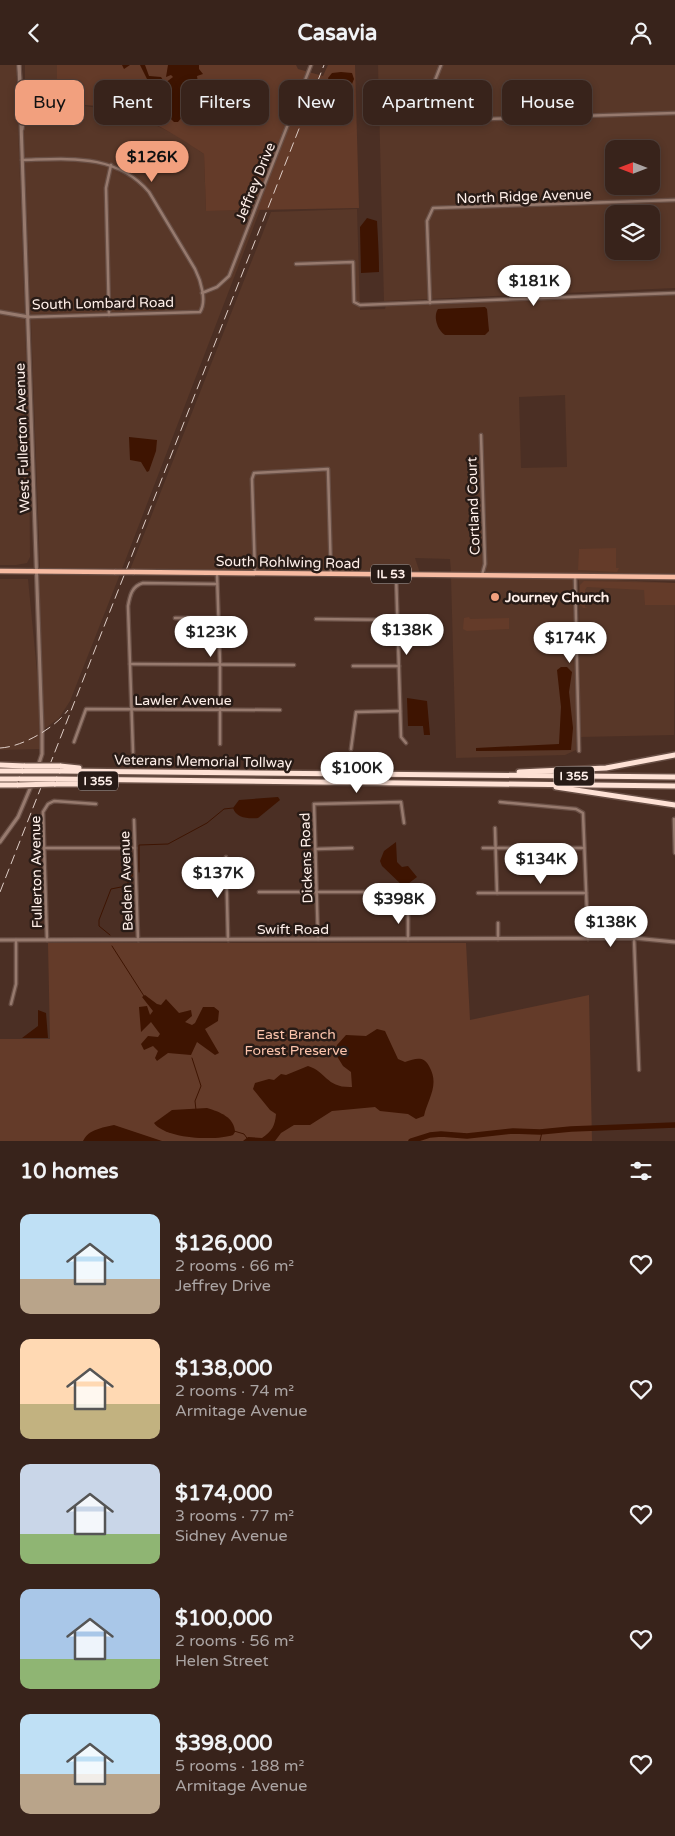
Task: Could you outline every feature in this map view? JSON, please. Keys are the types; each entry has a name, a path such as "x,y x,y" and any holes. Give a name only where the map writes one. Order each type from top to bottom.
{"highway":[{"path":"474,775 606,768 675,755"},
{"path":"0,765 24,768"},
{"name":"Veterans Memorial Tollway","path":"0,771 24,768 60,768 105,771 675,777"},
{"name":"Veterans Memorial Tollway","path":"0,779 19,782 140,781 675,786"},
{"path":"0,785 19,782"},
{"path":"528,784 675,805"}],"main road":[{"name":"South Rohlwing Road","path":"0,571 575,576"},
{"name":"IL 53","path":"575,576 675,577"}],"street":[{"name":"West Fullerton Avenue","path":"0,842 21,813 40,761 42,747 29,317 19,65"},
{"name":"Jeffrey Drive","path":"202,293 217,287 227,279 255,214 311,65"},
{"path":"435,80 441,65"},
{"path":"492,119 675,113"},
{"path":"22,160 86,159 112,165 139,182 149,192 196,269 202,293"},
{"path":"109,315 106,187 112,165"},
{"name":"North Ridge Avenue","path":"430,303 427,221 433,208 675,201"},
{"path":"296,264 353,262 354,302 360,305 675,293"},
{"name":"South Lombard Road","path":"0,313 29,317 200,312 204,307 202,293"},
{"name":"Cortland Court","path":"481,435 485,564 482,575"},
{"path":"255,573 252,479 254,473 328,469 331,574"},
{"path":"217,573 221,710 220,744"},
{"path":"396,574 401,737 406,743"},
{"path":"575,576 579,751"},
{"path":"133,752 128,606 130,595 135,587 143,583 217,584"},
{"path":"175,617 218,619"},
{"path":"316,619 397,620"},
{"path":"130,664 294,665"},
{"path":"353,666 399,666"},
{"name":"Lawler Avenue","path":"74,742 86,709 280,710"},
{"path":"351,749 356,712 400,711"},
{"name":"Fullerton Avenue","path":"47,940 43,815 48,804 54,801 96,804"},
{"path":"500,801 579,810 583,813 588,939"},
{"name":"Dickens Road","path":"318,940 314,804 401,802 404,823"},
{"path":"674,819 675,853"},
{"name":"Belden Avenue","path":"134,820 138,941"},
{"path":"495,828 497,893"},
{"path":"44,848 136,848"},
{"path":"316,849 352,848"},
{"path":"484,848 584,848"},
{"path":"226,857 228,940"},
{"path":"259,892 373,892"},
{"path":"478,893 586,893"},
{"path":"408,911 408,940"},
{"path":"498,923 498,939"},
{"path":"634,939 639,1069"},
{"name":"Swift Road","path":"0,940 634,939 675,942"},
{"path":"11,1004 16,984 16,940"}],"shaded area":[{"path":"0,65 16,65 15,125 18,125 29,441 30,557 27,563 0,565"},
{"path":"25,65 57,65 57,80 25,80"},
{"path":"122,65 130,65 124,69"},
{"path":"140,65 145,65 149,76 161,77 163,80 148,80"},
{"path":"168,65 199,65 199,69 203,74 197,76 198,80 181,80 181,118 178,122 174,122 171,119 171,80 169,80 173,77 171,75 166,77"},
{"path":"378,65 675,65 675,288 384,301 380,125 492,125 492,80 378,80"},
{"path":"332,73 352,73 354,79 353,82 329,80 328,78"},
{"path":"84,106 94,107 94,125 155,125 176,135 204,154 206,211 260,210 122,569 40,568 24,125 84,125"},
{"path":"357,209 360,310 385,309 386,305 675,295 675,573 451,573 450,559 415,558 420,573 130,570 271,212","holes":["565,395 567,467 521,468 519,397"]},
{"path":"367,218 377,221 379,272 361,273 360,227"},
{"path":"485,307 487,309 489,331 485,335 445,335 438,326 436,315 438,309"},
{"path":"129,437 157,440 156,451 149,471 147,472 141,462 130,460"},
{"path":"39,573 120,574 70,701 59,718 44,729"},
{"path":"451,577 576,578 576,750 565,755 456,758"},
{"path":"579,578 675,583 674,735 580,737"},
{"path":"0,579 28,579 38,682 40,749 0,750"},
{"path":"561,667 567,667 572,672 569,692 573,728 571,750 476,751 476,748 559,744 561,707 557,670"},
{"path":"407,698 427,701 430,735 424,735 423,726 408,726"},
{"path":"278,797 280,800 258,818 240,816 233,808 239,800"},
{"path":"396,842 397,862 402,867 408,866 417,877 404,887 382,866 380,861 384,851"},
{"path":"145,995 161,1005 166,999 179,1013 191,1010 192,1016 185,1022 192,1025 195,1023 203,1007 214,1007 219,1011 218,1021 205,1029 219,1053 215,1055 197,1042 191,1055 168,1053 157,1061 155,1058 158,1051 153,1046 144,1050 141,1044 148,1036 158,1037 160,1034 151,1022 141,1032 139,1007 147,1006 150,1015 153,1011 142,997"},
{"path":"38,1010 46,1013 48,1038 22,1038 38,1026"},
{"path":"377,1029 385,1031 398,1059 405,1062 421,1059 429,1066 433,1085 424,1116 416,1119 408,1114 380,1111 375,1107 332,1111 310,1125 294,1125 281,1133 275,1141 243,1141 248,1137 262,1138 271,1130 275,1122 276,1114 270,1110 253,1089 255,1083 269,1079 274,1080 281,1074 286,1075 308,1066 337,1085 352,1087 351,1072 343,1066 335,1053 337,1045 346,1035 366,1036"},
{"path":"207,1108 221,1113 232,1122 235,1132 233,1135 215,1138 191,1137 169,1132 154,1123 172,1110"},
{"path":"114,1125 162,1141 83,1141 92,1131"}],"green space":[{"path":"57,65 296,65 298,69 323,76 328,65 355,65 359,208 206,211 204,154 156,125 171,125 171,80 94,80 94,106 84,105 84,80 57,80"},
{"path":"616,548 616,568 619,568 617,572 578,570 579,549"},
{"path":"584,581 675,583 675,605 645,605 644,590 587,587 585,590 585,607 588,608 583,608 580,604 580,585"},
{"path":"469,617 470,619 509,618 509,629 467,631 463,629 464,618"},
{"name":"East Branch Forest Preserve","path":"48,943 466,943 470,1020 589,995 592,1141 0,1141 0,1039 50,1039"}],"waterway":[{"path":"139,872 139,845 168,844 207,823 224,809 233,808"},
{"path":"110,935 99,926 99,920 111,889 126,886 133,874"},
{"path":"112,946 144,996"},
{"path":"192,1058 201,1086 195,1101 196,1110"},
{"path":"411,1141 430,1135 441,1134 467,1136 513,1131 540,1132 675,1125"},
{"path":"234,1131 244,1134 249,1141"},
{"path":"540,1141 542,1132"}],"railway":[{"path":"0,892 324,65"},
{"path":"0,748 18,744 47,730 68,710"}],"place":[{"name":"Journey Church","path":"495,597"}]}
